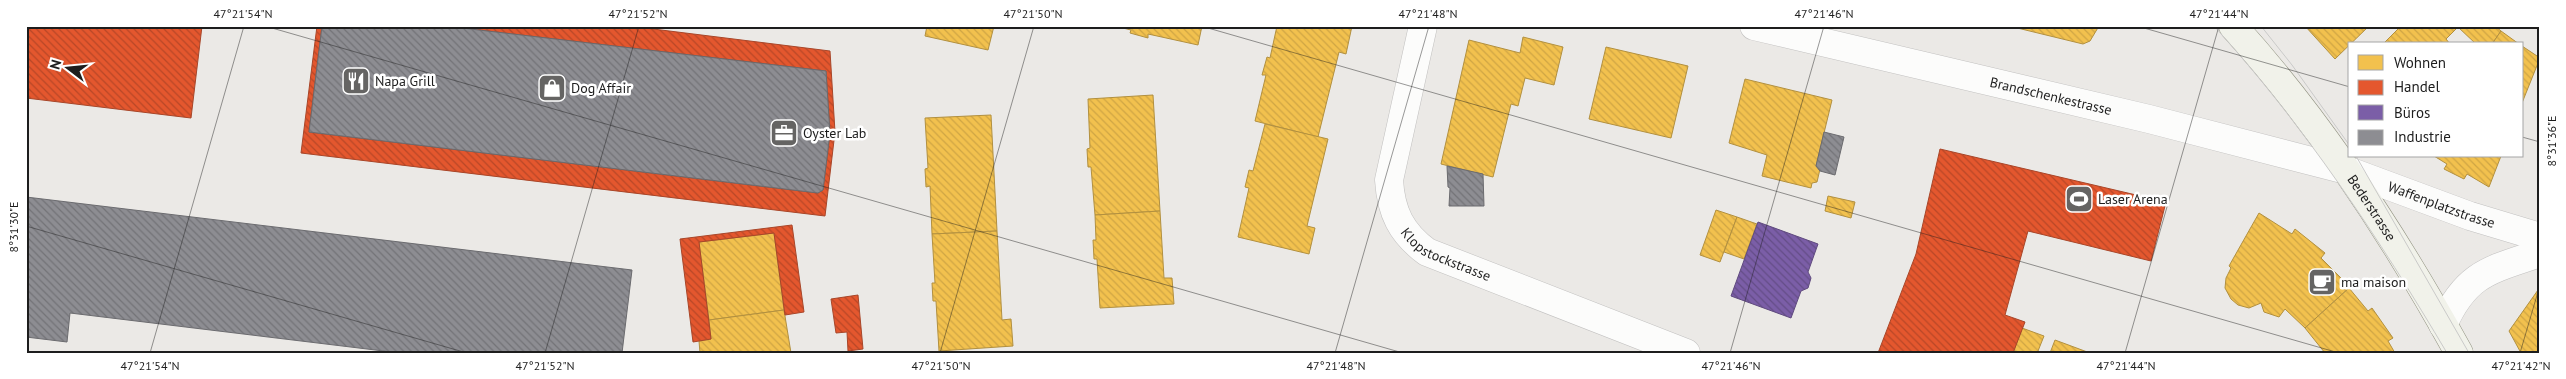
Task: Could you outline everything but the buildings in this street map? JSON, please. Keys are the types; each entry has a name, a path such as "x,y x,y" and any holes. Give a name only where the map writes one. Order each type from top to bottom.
{"main road":[{"name":"Bederstrasse","path":"2233,26 2289,93 2346,170 2412,271 2459,353"}],"street":[{"name":"Klopstockstrasse","path":"1423,26 1388,180 1390,200 1396,218 1404,232 1427,252 1686,353"},
{"name":"Brandschenkestrasse","path":"1754,26 2149,119 2346,170"},
{"name":"Waffenplatzstrasse","path":"2346,170 2470,216 2540,237"},
{"path":"2444,325 2454,302 2468,286 2485,272 2540,253"}],"tram line":[{"path":"2214,26 2279,103 2339,184 2395,267 2447,353"},
{"path":"2261,26 2292,65 2348,143"},
{"path":"2357,158 2469,353"}],"place":[{"name":"Napa Grill","path":"356,81"},
{"name":"Dog Affair","path":"552,88"},
{"name":"Oyster Lab","path":"784,133"},
{"name":"Laser Arena","path":"2079,199"},
{"name":"ma maison","path":"2322,282"}]}
